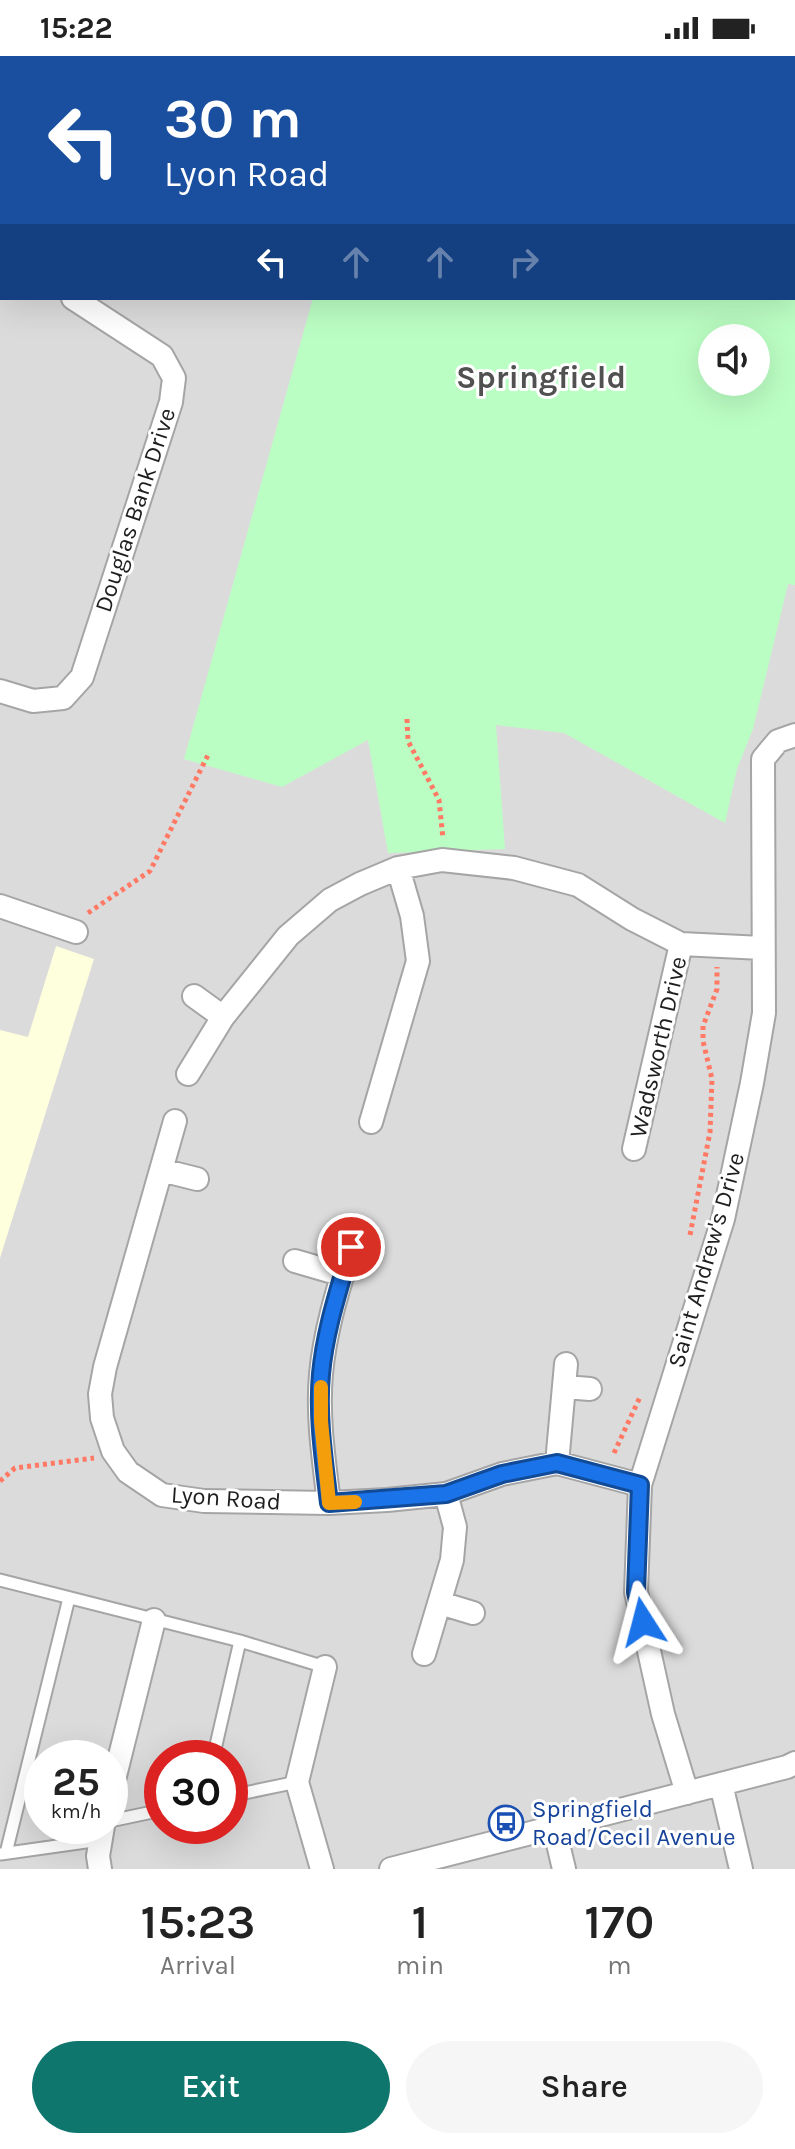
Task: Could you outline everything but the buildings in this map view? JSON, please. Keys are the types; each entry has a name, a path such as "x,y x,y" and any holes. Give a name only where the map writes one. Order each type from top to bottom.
{"street":[{"name":"Douglas Bank Drive","path":"0,691 33,701 63,698 82,677 171,402 174,378 162,356 76,300"},
{"name":"Saint Andrew's Drive","path":"687,1793 663,1714 636,1592 640,1485 723,1219 752,1083 764,1013 763,759 778,741 795,735"},
{"path":"188,1074 223,1017 288,936 306,919 350,889 398,868 442,860 514,868 578,885 632,919 681,944 762,948"},
{"path":"371,1122 393,1088 418,961 412,916 398,868"},
{"path":"0,906 76,932"},
{"name":"Wadsworth Drive","path":"634,1149 681,944"},
{"path":"194,996 223,1017"},
{"name":"Lyon Road","path":"175,1121 100,1394 102,1418 113,1451 128,1472 162,1495 204,1501 329,1503 446,1494 502,1474 557,1463 640,1485"},
{"path":"161,1170 197,1179"},
{"path":"329,1503 321,1421 321,1375 329,1320 351,1247"},
{"path":"295,1261 343,1275"},
{"path":"557,1463 566,1364"},
{"path":"565,1387 590,1389"},
{"path":"424,1654 452,1560 455,1527 446,1494"},
{"path":"440,1603 473,1613"},
{"path":"124,1740 154,1620"},
{"path":"322,1869 297,1782 325,1667"},
{"path":"391,1869 795,1763"},
{"path":"721,1784 741,1869"},
{"path":"554,1827 564,1869"},
{"path":"100,1869 102,1844"}],"lane":[{"path":"0,1580 240,1641 325,1667"},
{"path":"43,1844 3,1854 69,1598"},
{"path":"217,1740 240,1641"},
{"path":"248,1792 297,1782"}],"path":[{"path":"407,719 408,741 439,800 444,828 442,860"},
{"path":"76,932 82,917 150,871 209,753"},
{"path":"690,1237 710,1132 712,1079 703,1041 703,1026 717,989 718,946"},
{"path":"604,1475 641,1393"},
{"path":"0,1481 15,1468 98,1458 113,1451"}],"shaded area":[{"path":"0,300 795,300 795,1869 0,1869"},
{"path":"56,946 94,959 0,1258 0,1030 28,1037"}],"green space":[{"path":"312,300 795,300 795,585 788,584 753,729 737,769 725,823 564,733 496,725 505,849 388,853 368,740 282,787 184,759"}],"slow traffic":[{"path":"321,1387 324,1466 329,1503 355,1502"}],"place":[{"name":"Springfield Road/Cecil Avenue","path":"506,1823"}],"district":[{"name":"Springfield","path":"541,377"}],"route":[{"path":"351,1247 329,1320 321,1375 321,1421 329,1503 446,1494 502,1474 557,1463 640,1485 636,1592 643,1622"}]}
